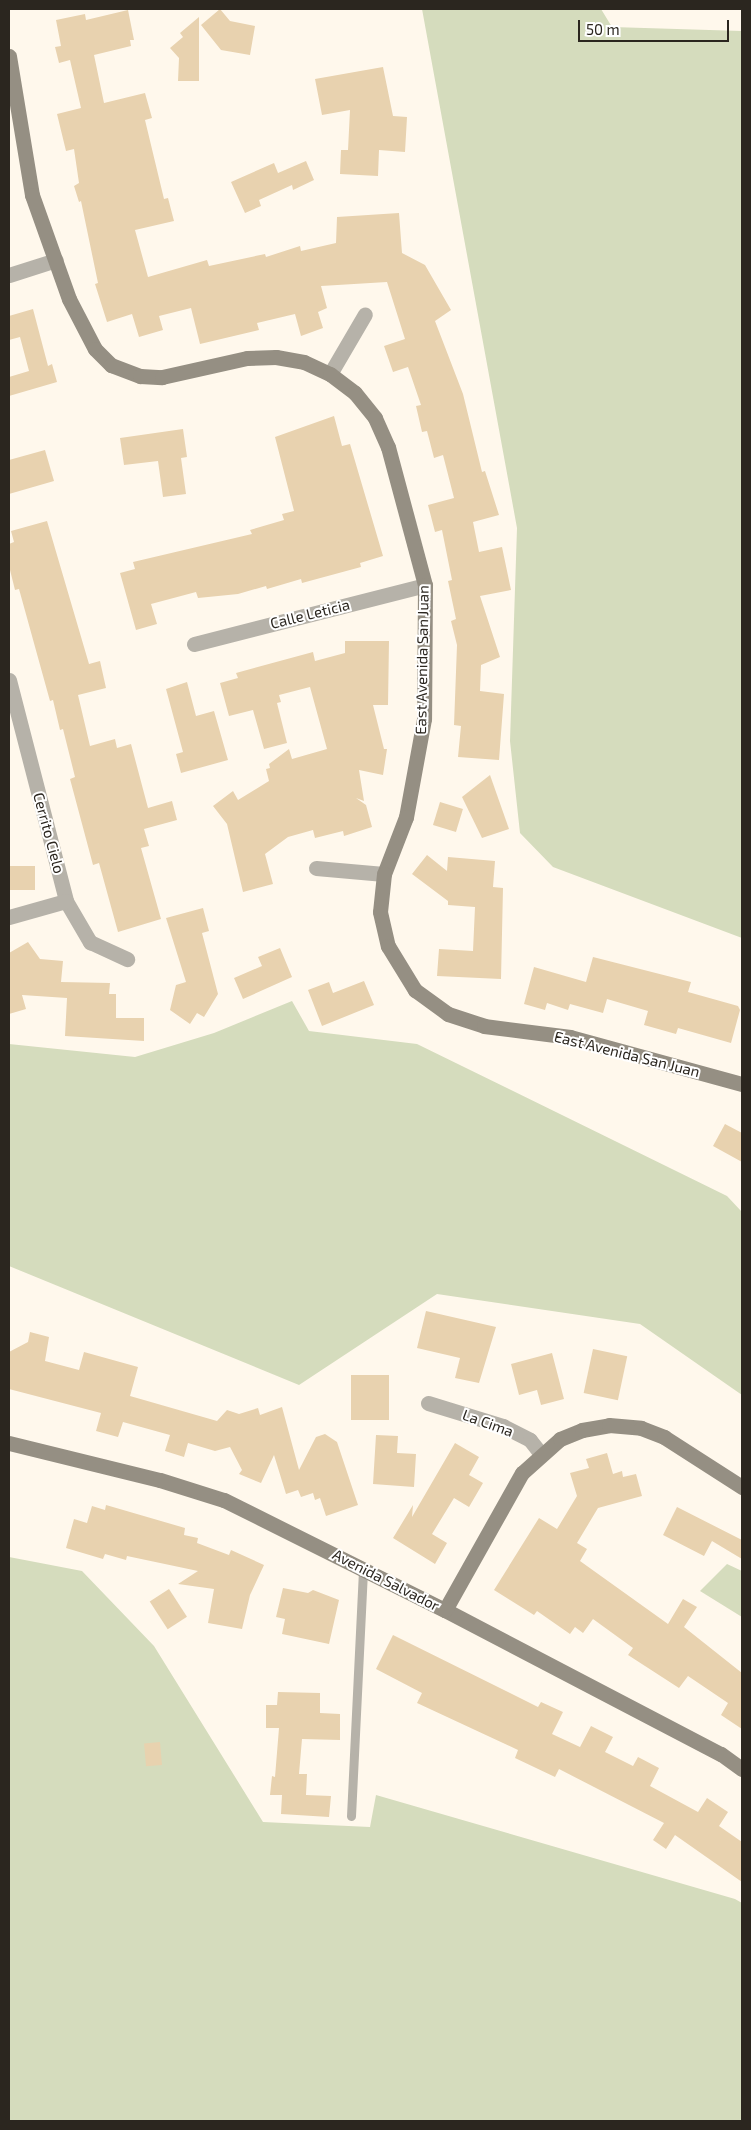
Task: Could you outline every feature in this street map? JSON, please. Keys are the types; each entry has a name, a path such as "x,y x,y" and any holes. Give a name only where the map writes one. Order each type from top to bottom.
{"street":[{"name":"East Avenida San Juan","path":"9,56 32,195 70,299 95,349 112,365 140,376 162,377 247,358 276,357 304,362 330,374 355,393 375,418 388,447 425,585 424,720 418,764 406,817 384,874 380,912 388,946 415,990 448,1014 484,1026 570,1037 742,1084"},
{"path":"9,275 56,260"},
{"path":"330,374 365,314"},
{"name":"Calle Leticia","path":"194,644 425,585"},
{"name":"Cerrito Cielo","path":"9,680 66,901 90,942 127,959"},
{"path":"316,868 384,874"},
{"path":"9,917 66,901"},
{"name":"La Cima","path":"428,1403 503,1426 530,1440 541,1454"},
{"path":"444,1610 522,1473 560,1439 582,1430 609,1425 641,1428 664,1437 742,1487"},
{"name":"Avenida Salvador","path":"9,1443 160,1480 224,1500 363,1568 721,1754 742,1768"}],"lane":[{"path":"351,1816 363,1568"}],"green space":[{"path":"422,9 601,9 612,27 742,31 742,938 553,867 520,833 510,741 517,528"},
{"path":"292,1001 309,1031 417,1044 727,1196 742,1212 742,1395 640,1324 437,1294 299,1385 9,1266 9,1044 135,1057 214,1033"},
{"path":"9,1557 82,1571 154,1646 263,1822 370,1827 376,1795 735,1899 742,1903 742,2121 9,2121"},
{"path":"727,1564 742,1571 742,1617 700,1591"}],"building":[{"path":"220,9 230,21 255,26 250,55 221,50 201,25"},
{"path":"128,10 134,40 130,40 131,46 94,55 104,103 145,93 152,118 145,120 164,199 168,198 174,221 135,230 148,277 207,260 209,266 265,254 266,257 300,246 301,251 336,243 337,217 399,213 402,253 425,265 451,310 435,321 463,394 482,472 485,471 499,515 473,522 479,552 502,547 511,590 480,596 500,657 481,665 480,691 504,694 499,760 458,757 461,726 454,725 457,645 451,621 456,619 448,581 452,580 442,530 435,532 428,505 454,498 443,455 434,458 427,431 422,432 416,406 421,405 408,367 393,372 384,346 405,339 387,282 321,286 327,308 318,312 323,328 301,336 295,314 257,323 259,330 200,344 191,308 159,316 163,330 139,337 132,314 107,322 95,284 98,283 81,201 79,202 74,186 79,183 74,149 66,151 57,114 81,108 70,60 59,63 55,47 61,46 56,20 85,14 86,20"},
{"path":"199,17 199,81 178,81 179,58 170,48 183,37 180,33"},
{"path":"383,67 393,116 407,117 405,152 379,150 378,176 340,174 341,150 348,150 350,110 322,115 315,79"},
{"path":"306,161 314,180 293,190 292,185 259,200 261,206 245,213 231,182 274,163 278,173"},
{"path":"33,309 48,366 52,364 57,382 9,396 9,377 29,371 20,337 9,340 9,316"},
{"path":"334,416 342,446 350,444 383,556 360,563 361,567 302,583 301,579 267,589 266,586 238,594 198,598 196,592 151,604 157,624 136,630 120,573 135,569 133,562 252,534 250,530 284,520 282,514 294,511 275,437"},
{"path":"183,429 187,457 181,458 186,494 163,497 158,461 124,465 120,438"},
{"path":"45,450 54,481 9,494 9,460"},
{"path":"47,521 89,664 100,661 106,688 78,695 90,746 115,739 117,748 131,744 148,808 172,801 177,820 144,829 149,846 141,848 161,919 118,932 99,863 93,865 70,779 75,777 63,729 60,730 53,700 50,701 19,589 15,590 9,566 9,544 14,542 11,531"},
{"path":"345,641 389,641 388,705 373,705 384,749 387,749 383,775 359,770 364,801 356,798 366,805 372,827 344,836 343,831 315,838 313,830 288,837 265,854 273,884 243,892 227,824 213,806 233,791 238,800 269,781 266,769 270,768 269,764 289,749 292,759 327,749 310,687 279,695 281,702 277,703 287,743 264,749 253,710 229,716 220,683 238,678 236,673 313,652 315,661 345,653"},
{"path":"187,682 196,716 214,711 228,760 181,773 176,754 183,752 166,689"},
{"path":"490,775 509,829 482,838 462,797"},
{"path":"440,802 463,809 456,832 433,825"},
{"path":"427,855 447,871 448,857 495,861 493,887 503,888 501,979 437,976 439,949 473,951 475,907 448,905 448,901 412,874"},
{"path":"9,866 35,866 35,890 9,890"},
{"path":"203,908 209,931 202,933 218,994 204,1017 197,1013 190,1024 170,1010 176,985 186,982 166,918"},
{"path":"28,942 40,959 63,961 61,982 110,983 109,994 116,994 116,1018 144,1018 144,1041 65,1036 67,998 22,995 26,1009 9,1014 9,953"},
{"path":"280,948 292,977 243,999 234,978 262,966 258,957"},
{"path":"593,957 691,982 688,992 738,1006 740,1010 731,1043 678,1028 676,1034 644,1025 648,1011 607,999 603,1013 570,1004 568,1010 547,1003 545,1010 524,1004 534,967 586,982"},
{"path":"364,981 374,1005 322,1026 308,990 329,982 333,993"},
{"path":"725,1124 742,1133 742,1162 713,1146"},
{"path":"426,1311 496,1327 479,1383 455,1378 460,1358 417,1348"},
{"path":"30,1332 49,1337 45,1361 79,1370 84,1352 138,1367 130,1396 217,1421 227,1410 239,1414 258,1408 260,1415 282,1407 299,1470 316,1437 325,1434 337,1442 358,1505 326,1516 320,1498 315,1500 313,1493 301,1497 298,1490 286,1494 274,1455 261,1483 239,1474 242,1470 230,1447 215,1451 188,1443 184,1457 165,1451 170,1435 123,1422 118,1437 96,1431 101,1413 9,1389 9,1352 28,1342"},
{"path":"593,1349 627,1356 618,1400 584,1393"},
{"path":"552,1353 564,1399 541,1405 537,1390 519,1395 511,1364"},
{"path":"351,1375 389,1375 389,1420 351,1420"},
{"path":"376,1435 398,1436 397,1453 416,1454 414,1487 373,1484"},
{"path":"455,1443 479,1457 469,1475 483,1483 469,1507 454,1498 432,1534 447,1543 435,1564 393,1538 413,1505 412,1517"},
{"path":"607,1453 613,1474 622,1471 623,1477 636,1474 642,1496 598,1508 577,1543 587,1549 580,1561 668,1624 683,1599 697,1607 684,1627 742,1673 742,1729 721,1715 728,1703 688,1676 679,1688 628,1655 633,1648 593,1619 583,1633 575,1627 570,1634 537,1611 534,1615 494,1590 539,1518 557,1529 577,1496 570,1473 589,1468 586,1459"},
{"path":"106,1505 185,1528 184,1535 198,1538 197,1543 229,1555 231,1550 264,1565 250,1595 242,1629 208,1623 214,1589 178,1584 198,1571 127,1556 126,1560 105,1554 103,1559 66,1548 74,1519 87,1523 92,1506 105,1510"},
{"path":"677,1507 742,1540 742,1559 712,1541 704,1556 663,1535"},
{"path":"283,1588 308,1593 313,1590 339,1600 329,1644 282,1634 285,1619 276,1617"},
{"path":"169,1589 187,1617 168,1629 150,1602"},
{"path":"393,1635 538,1707 541,1702 563,1712 552,1734 580,1747 591,1726 613,1737 605,1752 633,1766 638,1757 659,1768 650,1786 698,1812 707,1798 728,1812 719,1826 742,1842 742,1882 675,1835 666,1849 653,1840 664,1823 559,1769 555,1777 515,1758 518,1750 417,1703 422,1693 376,1669"},
{"path":"278,1692 320,1693 320,1713 340,1714 340,1740 302,1739 299,1774 307,1774 306,1795 331,1796 329,1817 281,1814 282,1795 270,1795 272,1776 275,1777 279,1728 266,1728 266,1705 277,1705"},
{"path":"160,1742 162,1765 146,1766 144,1743"}]}
